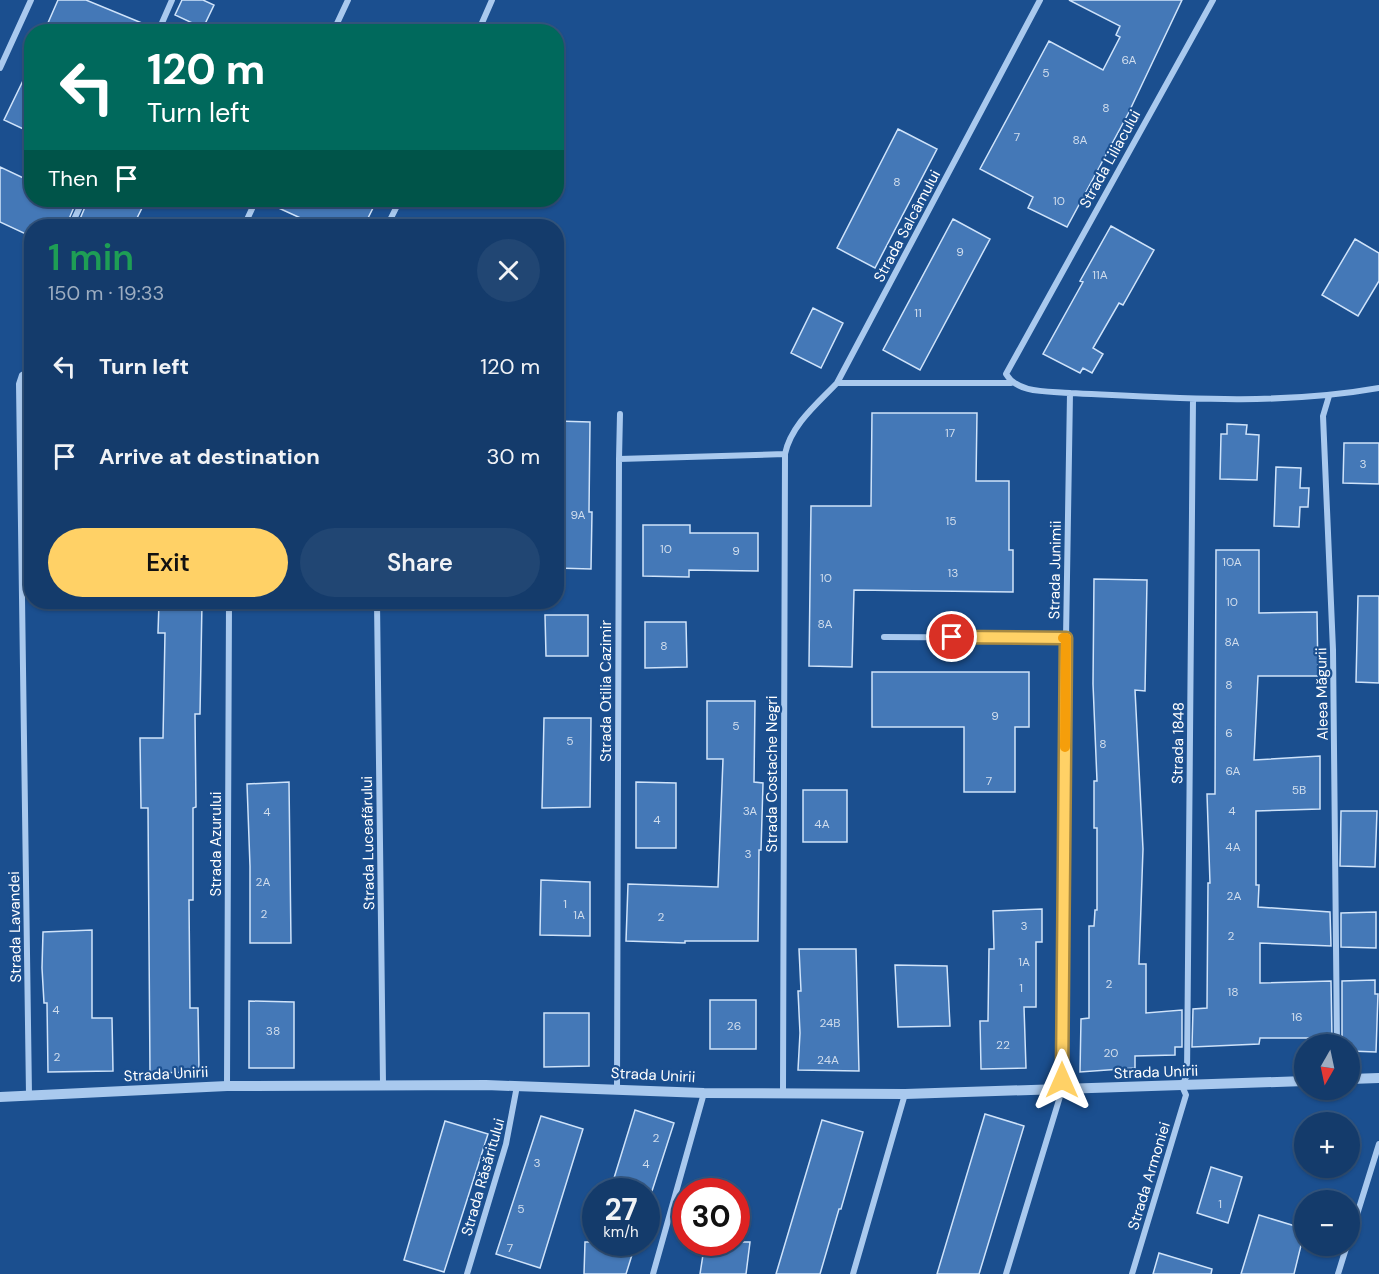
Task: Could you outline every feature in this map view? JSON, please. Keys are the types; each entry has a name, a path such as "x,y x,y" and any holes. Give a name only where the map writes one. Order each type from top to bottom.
{"street":[{"path":"0,68 31,0"},
{"path":"162,24 172,0"},
{"path":"337,24 348,0"},
{"path":"482,24 492,0"},
{"name":"Strada Salcâmului","path":"785,454 794,429 837,384 1040,0"},
{"name":"Strada Liliacului","path":"1011,383 1006,374 1029,330 1213,0"},
{"name":"Strada Lavandei","path":"24,374 19,384 29,1095"},
{"path":"837,384 1011,383 1021,388 1070,393 1193,399 1329,396 1379,388"},
{"name":"Strada Junimii","path":"1062,1090 1070,393"},
{"name":"Aleea Măgurii","path":"1329,396 1323,416 1333,661 1337,1034"},
{"name":"Strada 1848","path":"1182,1086 1187,1075 1193,399"},
{"name":"Strada Otilia Cazimir","path":"617,1088 620,414"},
{"path":"619,459 785,454"},
{"name":"Strada Costache Negri","path":"783,1094 785,454"},
{"name":"Strada Azurului","path":"227,1086 229,609"},
{"name":"Strada Luceafǎrului","path":"377,609 383,1084"},
{"path":"884,637 1066,638"},
{"path":"1360,1079 1379,1078"},
{"name":"Strada Unirii","path":"0,1097 227,1086 383,1084 617,1088 704,1093 905,1094 1294,1081"},
{"name":"Strada Răsăritului","path":"467,1274 506,1144 518,1086"},
{"name":"Strada Armoniei","path":"1132,1274 1186,1095 1182,1086"},
{"path":"1006,1274 1062,1090"},
{"path":"653,1274 704,1093"},
{"path":"853,1274 905,1094"},
{"path":"1360,1205 1379,1144"},
{"path":"1338,1274 1344,1256"}],"building":[{"path":"58,0 86,0 144,24 48,24"},
{"path":"182,0 203,0 214,5 205,24 194,24 175,15"},
{"path":"1069,0 1182,0 1128,114 1067,227 1028,208 1033,197 980,169 1049,41 1103,70 1120,37 1116,35 1120,26"},
{"path":"24,79 24,129 4,120"},
{"path":"898,129 937,149 875,268 837,248"},
{"path":"0,167 24,178 24,207 74,207 69,219 24,219 24,233 0,222"},
{"path":"85,207 142,207 136,219 80,219"},
{"path":"276,207 374,207 368,219 303,219"},
{"path":"953,219 990,239 920,370 883,350"},
{"path":"1111,226 1154,250 1123,305 1119,303 1093,348 1103,354 1092,373 1083,368 1080,373 1043,354"},
{"path":"1355,239 1379,253 1379,281 1358,316 1322,295"},
{"path":"813,308 843,323 821,368 791,353"},
{"path":"872,413 977,413 976,481 1009,481 1009,550 1013,550 1013,592 854,590 852,667 809,666 811,506 871,506"},
{"path":"564,421 590,422 591,569 564,568"},
{"path":"1227,424 1247,425 1246,434 1259,435 1257,480 1220,479 1221,434 1227,434"},
{"path":"1344,443 1379,443 1379,484 1343,483"},
{"path":"1276,467 1301,468 1300,488 1309,488 1308,507 1300,507 1299,527 1274,526"},
{"path":"643,525 690,525 690,533 758,533 758,571 689,570 689,577 643,576"},
{"path":"1216,550 1259,550 1259,613 1317,612 1318,676 1258,676 1254,760 1320,756 1320,809 1256,811 1258,907 1330,912 1331,946 1260,943 1260,983 1331,981 1332,1034 1294,1034 1294,1038 1260,1038 1259,1044 1192,1047 1193,1009 1207,1008 1208,883 1210,883 1207,794 1215,794"},
{"path":"1094,579 1147,580 1145,691 1135,690 1143,849 1139,964 1146,964 1146,1013 1182,1010 1182,1047 1175,1047 1175,1055 1135,1056 1135,1068 1080,1072 1081,1019 1089,1018 1089,926 1094,926 1095,910 1097,910 1097,828 1094,828 1094,781 1097,781 1093,684"},
{"path":"1358,596 1379,596 1379,683 1356,682"},
{"path":"159,609 202,609 200,714 195,714 196,807 193,808 193,900 189,900 190,1008 198,1008 199,1072 150,1073 148,808 141,808 140,738 163,738 165,633 158,633"},
{"path":"545,615 588,615 588,656 546,656"},
{"path":"645,622 686,622 687,667 645,668"},
{"path":"872,672 1029,672 1029,727 1015,727 1015,792 964,792 964,727 872,727"},
{"path":"707,701 755,701 754,782 763,783 761,850 759,850 758,941 685,941 685,943 626,941 628,884 718,887 723,759 707,759"},
{"path":"544,718 591,718 590,807 542,808"},
{"path":"289,782 291,943 250,943 247,784"},
{"path":"636,782 676,783 676,848 636,848"},
{"path":"803,790 847,790 847,842 803,842"},
{"path":"1341,811 1377,811 1375,867 1340,866"},
{"path":"541,880 590,882 590,936 540,935"},
{"path":"1042,909 1042,942 1036,942 1036,1007 1024,1007 1026,1068 981,1069 980,1021 988,1021 989,949 994,949 993,911"},
{"path":"1376,912 1376,948 1341,947 1341,913"},
{"path":"92,930 92,1018 112,1018 113,1071 48,1072 47,1003 44,1003 42,968 43,932"},
{"path":"799,949 856,949 859,1071 798,1070 800,1033 798,991 801,991"},
{"path":"895,965 947,966 950,1026 898,1027"},
{"path":"1375,980 1375,994 1378,994 1376,1052 1360,1051 1360,1034 1342,1034 1342,981"},
{"path":"710,1000 756,1000 756,1049 710,1049"},
{"path":"249,1001 294,1002 294,1068 249,1068"},
{"path":"544,1013 589,1013 589,1066 544,1067"},
{"path":"635,1110 674,1123 656,1178 614,1178"},
{"path":"985,1114 1024,1126 979,1274 937,1274"},
{"path":"541,1116 583,1129 540,1268 496,1254"},
{"path":"822,1120 863,1132 841,1209 839,1209 820,1274 776,1274"},
{"path":"445,1121 488,1134 444,1272 404,1260"},
{"path":"1211,1167 1242,1177 1228,1223 1197,1213"},
{"path":"1259,1215 1294,1226 1294,1256 1298,1256 1294,1274 1241,1274"},
{"path":"1159,1253 1212,1269 1211,1274 1153,1274"},
{"path":"585,1256 632,1256 626,1274 584,1274"},
{"path":"703,1256 748,1256 746,1274 700,1274"}],"slow traffic":[{"path":"1063,638 1066,638 1065,747"}],"route":[{"path":"952,637 1066,638 1062,1080"}]}
